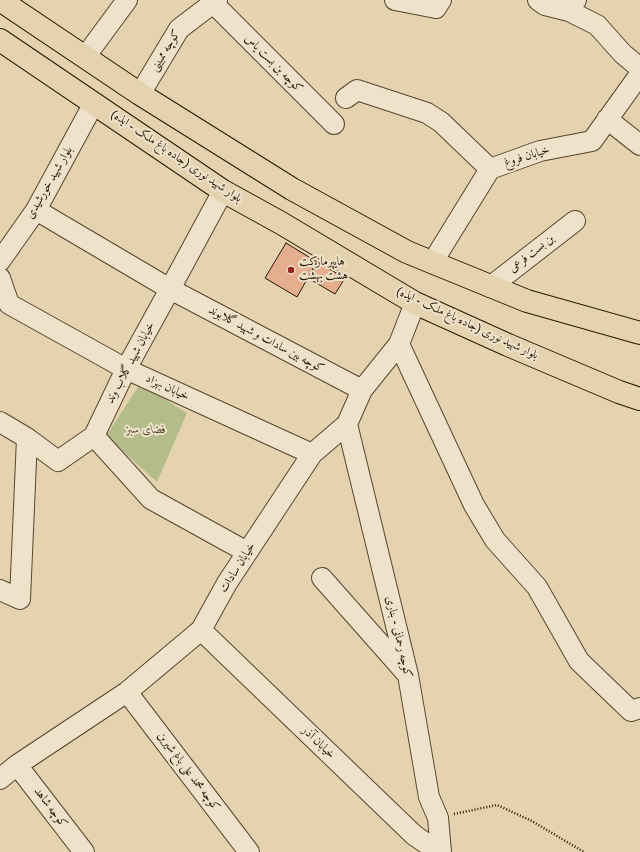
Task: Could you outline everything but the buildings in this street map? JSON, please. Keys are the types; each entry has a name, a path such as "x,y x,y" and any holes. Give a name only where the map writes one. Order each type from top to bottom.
{"highway":[{"path":"6,2 140,94 292,189 407,252 527,302 640,332"},
{"name":"بلوار شهید نوری (جاده باغ ملک - ایذه)","path":"0,40 223,191 281,223 415,303 508,345 619,392 640,399"},
{"path":"94,103 115,77"}],"street":[{"path":"85,57 127,0"},
{"path":"395,0 436,8 441,0"},
{"path":"538,0 545,5 573,5 597,25 623,54 640,68"},
{"name":"کوچه ممبینی","path":"140,94 179,29 213,1"},
{"name":"کوچه بن بست یاس","path":"213,1 334,124"},
{"name":"خیابان فروغ","path":"432,263 490,169 540,151 592,141 640,74"},
{"path":"346,98 357,90 427,113 441,122 490,169"},
{"name":"بلوار شهید خورشیدی","path":"0,261 36,210 94,103"},
{"path":"608,119 640,146"},
{"name":"خیابان شهید گلاب وند","path":"0,422 27,438 58,462 94,436 126,369 223,191"},
{"name":"کوچه بین سادات و شهید گلابوند","path":"36,210 170,289 362,390"},
{"name":"بن بست فرعی","path":"490,287 575,221"},
{"name":"خیابان بهزاد","path":"0,278 9,304 126,369 312,454"},
{"name":"خیابان سادات","path":"0,779 17,765 127,692 202,630 227,583 312,454 347,424 362,390 399,344 415,303"},
{"path":"399,344 474,505 495,540 537,587 578,661 631,712 640,708"},
{"name":"کوچه رحمانی - بناری","path":"347,424 408,674 429,797 438,818 434,851"},
{"path":"94,436 151,499 248,552"},
{"path":"0,590 20,599 27,438"},
{"path":"322,578 408,674"},
{"name":"خیابان آذر","path":"202,630 414,835 434,851"},
{"name":"کوچه محمد علی باغ شیرین","path":"127,692 249,852"},
{"name":"کوچه شاهد","path":"17,765 84,852"}],"path":[{"path":"438,818 497,805 530,820 584,852"}],"green space":[{"name":"فضای سبز","path":"140,384 187,413 157,482 106,436"}],"place":[{"name":"هایپرمارکت هشت بهشت","path":"291,270"}]}
